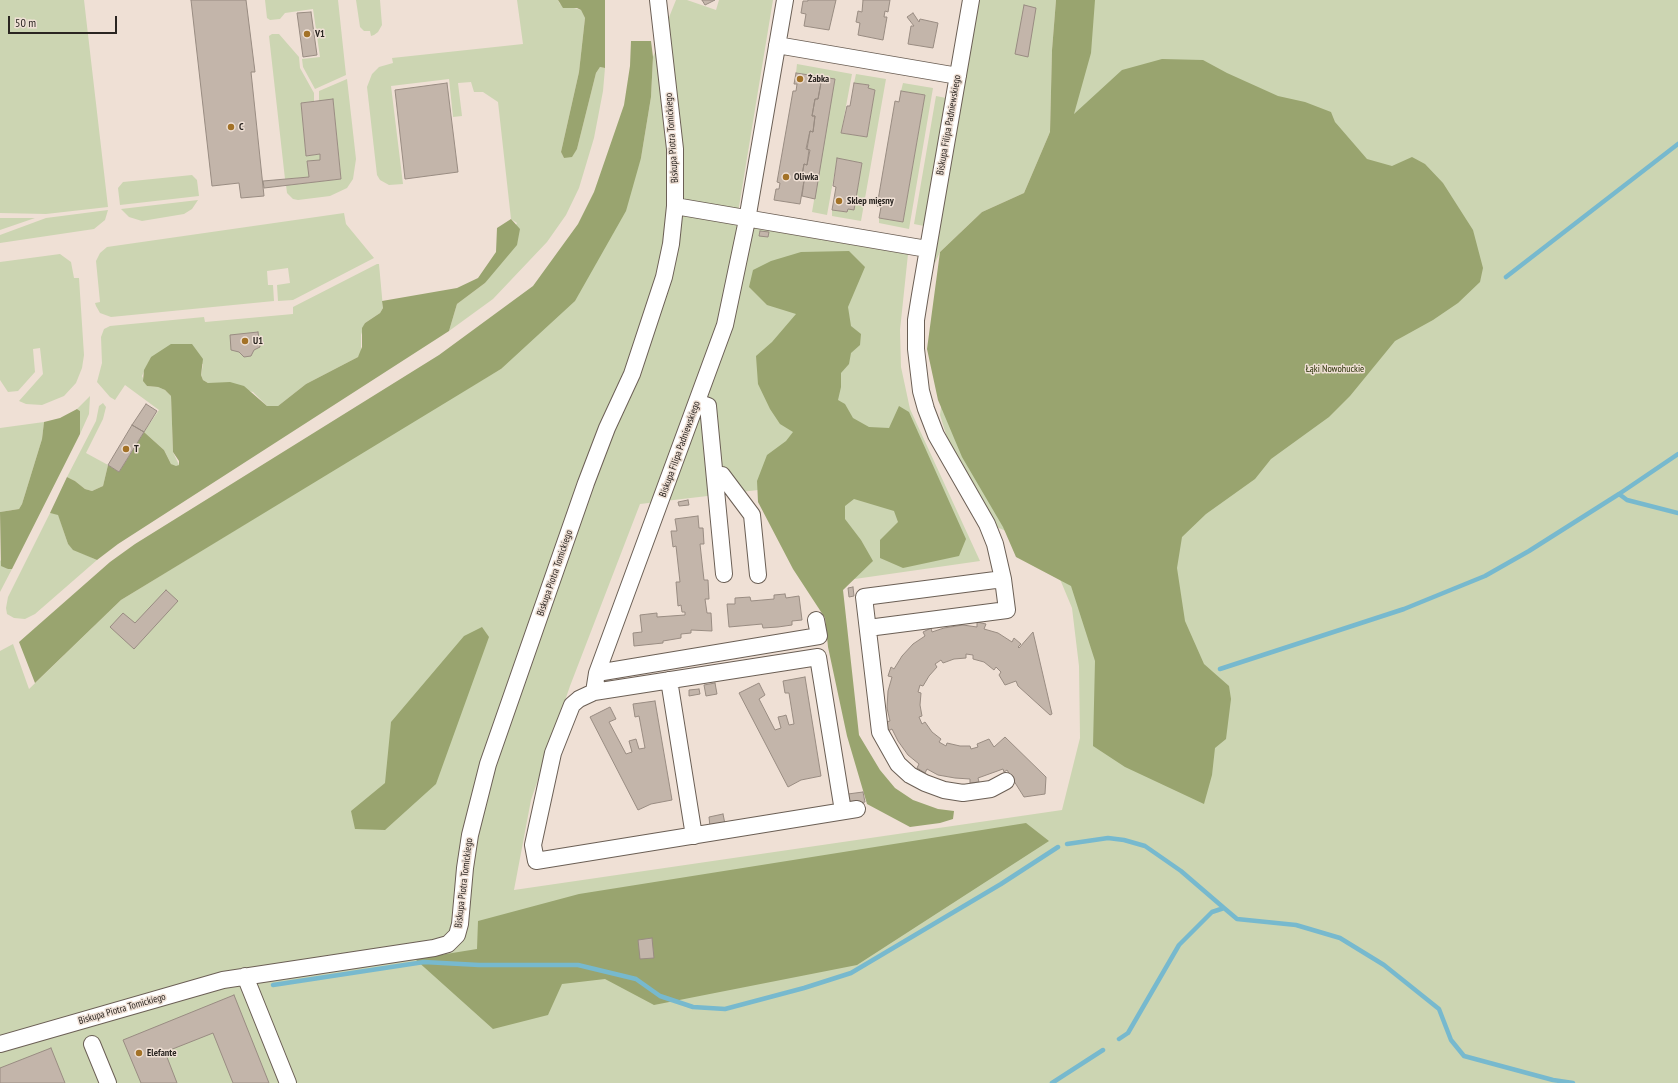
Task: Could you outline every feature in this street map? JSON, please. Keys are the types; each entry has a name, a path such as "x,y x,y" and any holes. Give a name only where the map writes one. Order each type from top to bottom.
{"street":[{"name":"Biskupa Piotra Tomickiego","path":"0,1044 223,980 434,948 448,944 457,935 460,924 469,840 482,784 586,484 608,428 632,374 664,277 671,244 675,206 675,149 658,0"},
{"name":"Biskupa Filipa Padniewskiego","path":"594,692 597,673 725,325 747,220 785,0"},
{"name":"Biskupa Filipa Padniewskiego","path":"868,628 1007,610 999,559 987,524 936,435 921,391 916,334 927,249 971,0"},
{"path":"777,45 958,76"},
{"path":"675,206 747,220 927,249"},
{"path":"697,402 708,406 724,574"},
{"path":"715,476 722,475 752,515 758,575"},
{"path":"1003,579 864,597 880,732 898,764 910,775 925,783 944,790 964,793 978,792 1006,781"},
{"path":"597,673 819,636 816,620"},
{"path":"818,657 850,810 536,860 534,840 553,753 572,705 579,699 594,692 669,680 818,657"},
{"path":"669,680 694,836"},
{"path":"245,976 288,1083"},
{"path":"92,1044 108,1083"}],"green space":[{"path":"0,0 84,0 108,207 46,214 0,213"},
{"path":"265,0 338,0 346,75 315,89 303,67 302,59 320,57 313,9 285,13 280,19 270,20 267,18"},
{"path":"356,0 380,0 382,25 378,32 374,35 371,36 370,31 364,31 360,27"},
{"path":"517,0 558,0 560,4 581,10 585,18 579,72 561,152 564,158 577,149 596,73 600,67 605,68 603,91 594,138 579,188 566,215 547,242 493,299 449,331 457,304 485,283 517,223 511,219 498,102 483,92 474,92 471,82 458,83 462,116 453,117 449,79 391,86 403,184 389,185 380,180 377,175 367,87 372,74 379,67 393,63 392,58 523,44"},
{"path":"558,0 605,0 605,68 600,67 596,73 577,149 572,157 564,158 561,152 579,72 585,18 581,10 577,8 563,8"},
{"name":"Łąki Nowohuckie","path":"676,0 687,0 716,10 719,0 773,0 736,225 908,254 900,330 901,367 910,409 980,561 806,586 758,490 640,504 570,686 531,800 514,890 1062,810 1080,738 1079,666 1072,608 1057,572 1028,540 994,526 949,444 940,415 946,368 1032,203 1083,0 1678,0 1678,1083 0,1083 0,651 13,644 29,689 121,600 426,413 501,369 641,158 651,97 653,57"},
{"path":"978,0 1056,0 1052,50 1050,132 1024,193 982,212 940,252 935,263 933,259"},
{"name":"Łąki Nowohuckie","path":"1056,0 1095,0 1091,53 1074,114 1122,70 1162,59 1203,60 1227,73 1278,96 1305,102 1331,112 1335,122 1367,159 1392,166 1412,157 1425,164 1443,183 1473,230 1483,268 1480,282 1458,303 1433,320 1395,341 1350,396 1329,417 1271,459 1255,479 1206,514 1182,537 1177,568 1185,621 1204,664 1229,686 1231,699 1226,739 1215,748 1212,775 1204,804 1125,767 1093,746 1095,661 1071,586 1016,557 1003,527 962,457 938,400 927,349 940,252 982,212 1024,193 1050,132 1052,50"},
{"path":"272,34 279,34 299,57 300,68 314,93 314,101 301,103 306,156 320,154 320,160 307,161 309,177 285,179 269,36"},
{"path":"631,41 651,41 653,57 651,97 641,158 626,211 575,301 501,369 121,600 35,683 19,642 110,562 135,544 439,355 533,286 578,224 594,192 624,105 630,66"},
{"path":"797,64 852,74 841,133 867,137 875,90 868,88 869,85 854,83 856,74 886,79 861,221 832,216 832,210 847,212 848,209 854,210 862,163 837,159 827,215 812,212 835,79 796,73"},
{"path":"347,79 356,159 353,179 347,188 330,196 298,200 293,199 287,193 286,185 341,179 333,100 319,101 319,91"},
{"path":"903,83 933,88 909,229 879,223 879,218 903,222 925,95 901,91"},
{"path":"936,96 946,98 924,226 914,224"},
{"path":"192,175 197,180 199,196 120,205 118,188 123,182"},
{"path":"198,200 192,209 184,214 142,221 129,217 121,209"},
{"path":"108,210 105,220 94,229 0,243 0,235 46,218"},
{"path":"344,213 346,224 374,258 293,300 278,301 277,285 290,283 288,268 267,271 268,285 273,285 274,301 111,317 100,313 96,306 95,303 100,302 96,261 100,253 107,247"},
{"path":"0,218 35,218 0,230"},
{"path":"511,219 520,229 517,245 485,283 457,304 449,331 118,544 97,560 73,550 68,544 58,515 50,513 67,477 85,489 92,491 103,486 108,465 119,472 144,432 164,450 171,464 176,466 179,465 179,461 173,452 171,396 165,390 158,387 147,386 143,381 144,370 151,357 171,344 192,344 203,359 201,375 203,380 208,383 230,382 244,386 267,406 278,406 306,384 358,357 362,347 362,328 365,323 380,313 383,308 382,301 457,288 478,278 496,252 497,228"},
{"path":"849,251 865,267 848,307 851,326 861,334 860,345 851,353 849,364 841,373 841,387 838,400 845,404 853,418 869,427 889,428 899,406 909,412 966,539 959,556 903,568 880,558 880,540 898,522 894,511 854,499 845,506 845,519 861,540 873,561 843,590 859,735 880,770 895,788 913,800 938,809 954,811 953,819 940,823 910,827 867,804 847,736 828,647 825,618 793,569 758,502 757,481 767,455 786,441 793,432 780,424 770,409 758,384 756,356 772,342 796,314 767,305 749,287 753,270 771,261 801,252"},
{"path":"60,254 71,262 74,278 79,278 84,355 82,368 76,383 64,396 42,405 26,404 19,401 43,374 40,348 33,349 35,372 18,391 8,392 0,380 0,262"},
{"path":"379,264 383,308 380,313 365,323 361,335 361,353 358,357 306,384 278,406 267,406 253,392 208,383 203,380 201,375 203,364 151,357 142,376 147,386 158,387 165,390 171,396 173,452 179,465 176,467 171,464 164,450 144,432 159,410 125,385 115,400 110,397 97,382 102,363 101,337 104,329 110,326 204,317 205,322 293,314 293,307"},
{"path":"90,396 89,414 80,434 80,411 77,409"},
{"path":"103,403 106,407 103,419 86,453 108,465 103,486 92,491 85,489 67,477 96,421 99,406"},
{"path":"77,409 80,411 80,434 12,569 1,566 0,512 19,509 22,504 42,439 44,422 60,418"},
{"path":"44,422 42,439 22,504 19,509 0,512 0,428"},
{"path":"50,513 58,514 68,544 73,549 97,560 35,614 25,619 14,618 7,614 6,608 8,597"},
{"path":"0,560 8,569 12,569 0,592"},
{"path":"482,627 489,637 436,784 385,830 355,829 351,811 385,783 391,722 464,636"},
{"path":"1026,823 1049,841 857,965 654,1005 605,979 562,984 548,1015 493,1029 415,959 477,949 478,921 579,894"}],"building":[{"name":"C","path":"191,0 246,0 255,72 251,72 264,196 241,198 239,183 212,186"},
{"path":"702,0 715,0 705,5"},
{"path":"836,0 829,30 804,26 806,14 801,13 803,1"},
{"path":"863,0 890,0 888,12 885,11 884,17 887,17 883,40 858,35 860,23 856,22 858,11 862,12"},
{"path":"1024,5 1036,8 1028,57 1015,54"},
{"name":"V1","path":"311,12 317,55 303,57 297,13"},
{"path":"913,13 919,22 920,19 938,23 933,48 908,44 911,26 914,26 907,17"},
{"path":"796,73 822,77 818,99 815,99 812,116 815,116 813,132 810,131 806,149 809,150 807,165 804,164 801,181 804,181 800,204 774,200 776,189 779,189 780,183 777,182 793,91 796,91 797,84 794,84"},
{"path":"822,77 835,79 815,199 802,196 804,181 801,181 804,164 807,165 810,150 807,149 810,131 813,132 815,116 812,116 815,99 818,99"},
{"path":"447,83 458,172 405,179 395,90"},
{"path":"854,83 869,85 868,88 875,90 867,137 841,133 847,106 850,106"},
{"path":"901,91 925,95 903,222 879,218 881,207 877,206 895,101 899,102"},
{"path":"333,99 341,179 264,188 263,181 309,177 307,161 320,160 320,154 306,156 301,103"},
{"path":"837,158 862,163 854,210 848,209 847,212 832,210 836,187 833,186"},
{"path":"760,231 769,232 768,237 759,236"},
{"name":"U1","path":"258,332 260,347 254,350 251,356 244,357 239,352 231,350 230,335"},
{"path":"146,404 157,411 144,432 132,425"},
{"name":"T","path":"132,425 144,432 119,472 108,465"},
{"path":"688,500 689,505 679,506 678,502"},
{"path":"698,516 699,528 703,528 704,544 700,544 704,580 708,580 709,599 705,599 707,613 711,613 712,631 691,630 691,633 681,634 681,638 663,641 663,643 634,646 633,633 642,632 640,615 657,613 657,617 685,615 685,612 682,612 681,605 678,606 676,582 680,582 676,546 673,547 671,531 677,531 675,519"},
{"path":"853,587 854,596 849,597 848,588"},
{"path":"166,590 178,601 134,649 110,627 123,613 135,623"},
{"path":"785,594 786,598 799,596 802,620 792,621 792,625 778,627 763,628 762,624 729,627 727,604 735,604 735,598 750,597 751,601 774,599 774,595"},
{"path":"977,622 986,624 984,629 998,633 1012,642 1014,638 1021,644 1018,647 1019,648 1033,632 1052,714 1050,715 1018,686 1016,681 1005,685 999,675 1001,672 996,667 994,670 984,662 973,659 973,655 966,654 966,658 954,659 943,663 941,660 935,664 937,667 923,686 920,685 918,692 921,693 920,705 922,716 919,717 922,724 925,722 932,732 941,739 939,742 946,746 947,743 960,746 970,746 971,749 978,747 977,744 989,739 994,747 1005,737 1046,777 1045,794 1024,797 1007,770 1004,772 1003,769 978,778 979,782 970,783 970,779 938,775 927,769 925,773 917,768 919,764 908,755 892,729 888,731 886,722 890,721 887,708 888,691 892,677 888,676 891,667 894,669 902,656 913,644 925,636 923,632 931,628 932,632 944,628 963,625 977,627"},
{"path":"805,677 821,776 801,780 788,787 739,693 759,683 765,695 759,699 775,730 781,728 778,717 786,715 789,725 794,724 789,693 785,693 783,681"},
{"path":"715,683 717,694 706,696 704,685"},
{"path":"699,689 700,694 689,696 689,690"},
{"path":"655,701 672,800 651,804 638,810 590,717 610,707 616,719 609,722 626,754 632,752 629,741 636,739 639,749 645,748 639,716 635,717 633,704"},
{"path":"863,792 865,802 850,805 848,794"},
{"path":"723,814 725,824 710,827 709,817"},
{"path":"652,938 654,958 640,959 638,940"},
{"path":"234,995 269,1083 233,1083 213,1033 165,1052 177,1083 141,1083 123,1040"},
{"path":"51,1048 65,1083 0,1083 0,1068"}],"waterway":[{"path":"1506,277 1678,144"},
{"path":"1220,669 1404,609 1485,576 1529,551 1619,494 1678,454"},
{"path":"1619,494 1627,500 1678,513"},
{"path":"1067,844 1108,838 1124,840 1145,846 1181,871 1224,908"},
{"path":"273,985 424,962 479,965 578,965 636,979 660,996 693,1007 725,1009 804,988 851,973 1001,884 1058,847"},
{"path":"1119,1039 1128,1033 1179,945 1212,912 1224,908 1237,919 1296,925 1340,938 1384,965 1439,1009 1451,1040 1464,1056 1553,1080 1573,1083"},
{"path":"1052,1083 1103,1050"}],"place":[{"name":"V1","path":"307,34"},
{"name":"Żabka","path":"800,79"},
{"name":"C","path":"231,127"},
{"name":"Oliwka","path":"786,177"},
{"name":"Sklep mięsny","path":"839,201"},
{"name":"U1","path":"245,341"},
{"name":"T","path":"126,449"},
{"name":"Elefante","path":"139,1053"}]}
